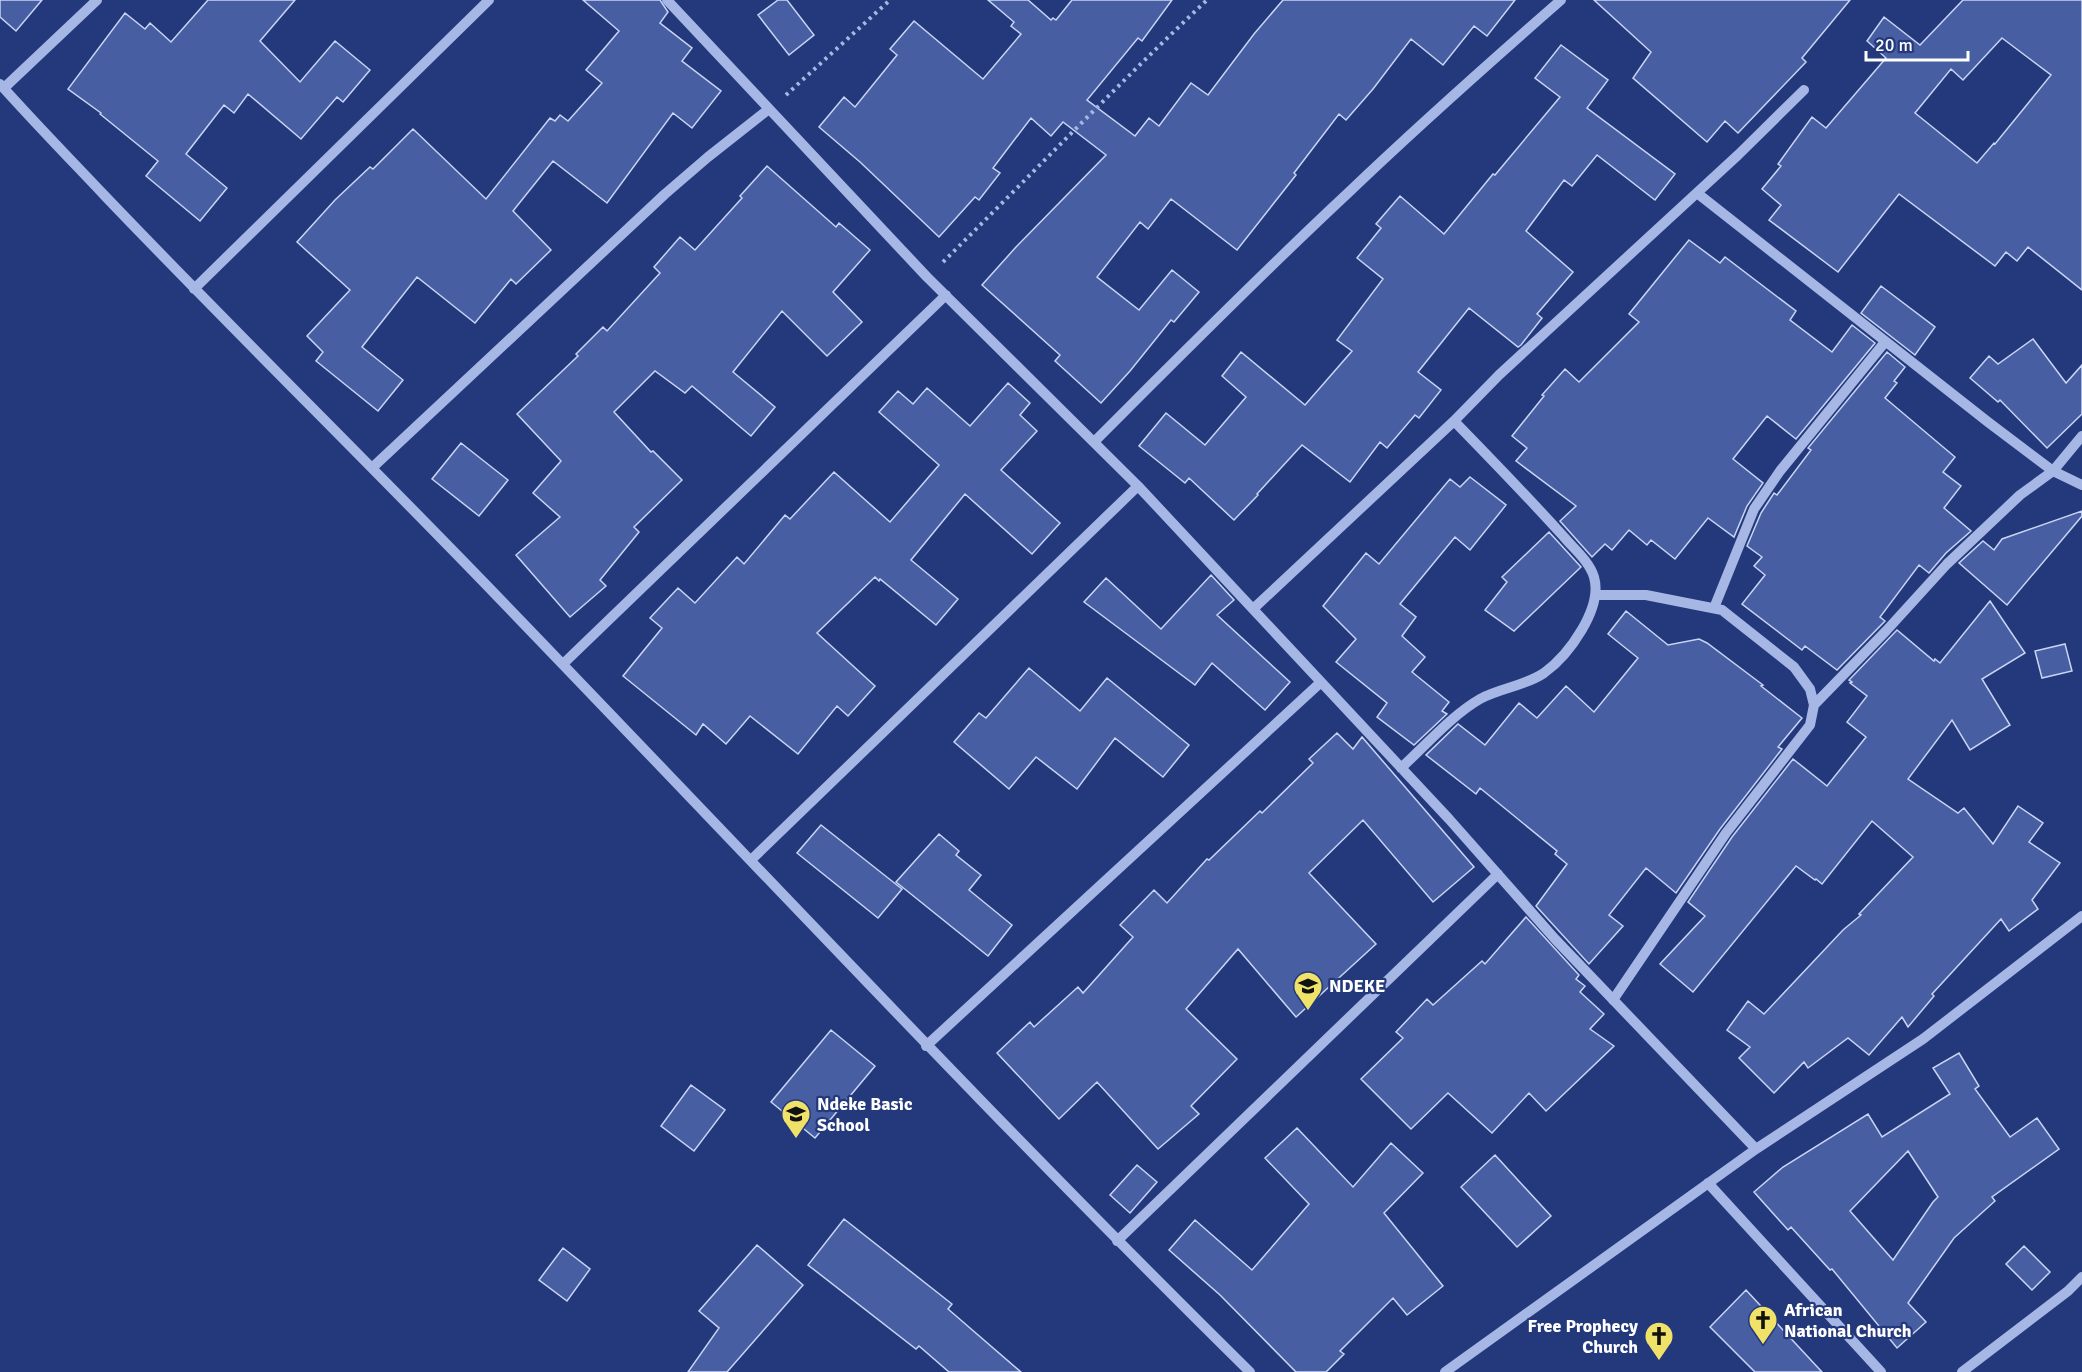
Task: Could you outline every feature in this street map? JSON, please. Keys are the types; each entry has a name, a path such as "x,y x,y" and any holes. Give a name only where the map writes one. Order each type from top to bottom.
{"street":[{"path":"97,0 2,86 194,289 373,467 563,664 926,1046 1117,1241 1250,1372"},
{"path":"194,289 489,0"},
{"path":"667,0 927,277 1138,486 1401,768 1555,939 1756,1149"},
{"path":"1094,442 1203,332 1347,193 1438,108 1561,0"},
{"path":"1253,609 1454,421 1499,375 1738,155 1804,90"},
{"path":"373,467 665,194 769,109"},
{"path":"1697,193 2053,471 2082,485"},
{"path":"563,664 946,295"},
{"path":"1714,608 1754,509 1780,471 1885,342"},
{"path":"1401,768 1461,713 1481,698 1540,675 1557,663 1569,650 1592,609 1595,595 1594,579 1590,567 1534,503 1454,421"},
{"path":"1814,705 1947,564 2020,495 2053,471 2082,436"},
{"path":"751,860 1138,486"},
{"path":"1595,595 1646,595 1722,610 1794,667 1810,688 1814,705 1810,725 1726,832 1613,1000"},
{"path":"926,1046 1320,683"},
{"path":"1117,1241 1498,874"},
{"path":"1445,1372 1756,1149 1923,1039 2082,916"},
{"path":"1708,1184 1881,1372"},
{"path":"1962,1372 2068,1291 2082,1277"}],"path":[{"path":"769,109 890,0"},
{"path":"927,277 1053,154 1137,66 1207,0"}],"building":[{"path":"0,0 42,0 16,31 0,17"},
{"path":"208,0 295,0 260,41 300,82 335,41 370,70 343,102 337,97 301,139 248,94 234,113 224,105 186,154 227,188 200,221 146,176 158,161 101,113 68,89 125,13 145,29 150,23 171,42"},
{"path":"583,0 660,0 668,12 660,23 692,48 682,61 721,91 692,128 673,113 607,203 553,161 513,211 551,250 516,284 511,279 475,323 417,277 362,347 403,380 378,411 316,361 323,352 307,336 350,290 297,242 335,200 370,167 373,169 413,129 486,199 550,118 555,121 560,115 568,121 602,83 586,70 619,31"},
{"path":"778,0 787,0 814,35 789,55 758,15"},
{"path":"988,0 1028,0 1051,20 1053,18 1056,20 1072,0 1172,0 1142,41 1138,38 1087,100 1135,136 1149,118 1159,126 1191,83 1208,95 1283,0 1515,0 1487,36 1474,26 1443,65 1411,39 1346,120 1339,114 1294,173 1296,175 1237,250 1171,199 1148,229 1140,222 1097,277 1139,310 1172,270 1199,292 1174,322 1171,320 1101,403 1055,361 1060,355 982,285 1106,155 1063,122 1051,136 1031,118 993,168 1000,173 979,200 975,197 939,237 860,162 819,127 844,97 855,107 897,55 890,49 914,21 983,79 1021,34 1011,26 1014,22"},
{"path":"1594,0 1850,0 1802,58 1806,62 1738,133 1725,121 1707,142 1633,78 1651,52"},
{"path":"1963,0 2082,0 2082,290 2028,247 2017,261 2006,252 1995,266 1899,194 1838,272 1769,220 1781,205 1762,189 1781,166 1778,164 1812,117 1826,128 1886,58 1867,41 1884,17 1920,45","holes":["2002,38 2051,75 1977,163 1915,113 1951,69 1963,80"]},
{"path":"1561,45 1608,80 1587,108 1675,174 1655,200 1597,155 1572,186 1564,180 1526,231 1573,272 1537,314 1542,318 1521,345 1518,347 1469,308 1418,372 1441,390 1419,418 1415,415 1387,448 1380,442 1350,482 1302,445 1234,520 1189,478 1185,483 1139,446 1166,413 1205,445 1246,397 1222,376 1241,352 1305,405 1352,351 1337,340 1383,279 1357,258 1381,228 1376,224 1400,196 1444,234 1560,97 1535,78"},
{"path":"767,166 836,227 839,223 870,250 833,292 862,322 827,356 782,311 733,372 775,407 751,436 692,386 685,393 655,371 614,412 651,452 653,451 682,480 634,527 639,532 600,580 606,586 570,617 516,555 560,517 533,493 561,461 517,414 578,356 576,354 603,327 607,331 660,273 654,267 680,237 695,250 742,198 740,196"},
{"path":"1689,240 1720,263 1725,257 1796,311 1790,320 1832,352 1852,325 1875,343 1796,439 1767,416 1733,459 1763,483 1747,506 1734,537 1708,518 1675,559 1651,540 1647,545 1629,530 1612,550 1605,544 1592,557 1560,521 1576,506 1516,461 1527,448 1512,436 1544,396 1542,395 1565,369 1579,382 1639,322 1629,314"},
{"path":"1881,286 1935,327 1915,355 1861,313"},
{"path":"2033,339 2066,383 2082,365 2082,414 2047,448 2000,400 1998,402 1970,378 1989,356 1998,364"},
{"path":"1887,352 1905,367 1894,381 1897,383 1885,398 1955,457 1943,472 1961,486 1944,508 1971,531 1946,553 1929,573 1919,565 1880,617 1885,621 1837,670 1805,646 1802,650 1742,604 1765,575 1754,566 1762,557 1747,546 1761,513 1774,493 1777,495 1811,450 1808,448"},
{"path":"1008,383 1030,403 1020,415 1037,431 1001,470 1060,523 1032,554 965,494 911,560 958,599 936,625 875,577 817,633 875,686 848,716 837,706 798,754 750,716 726,744 703,724 696,735 623,676 662,628 650,618 678,588 695,603 737,557 744,564 785,515 790,519 834,472 890,522 939,465 879,412 898,391 913,404 927,388 970,426"},
{"path":"461,443 508,480 479,516 432,479"},
{"path":"1470,477 1506,505 1470,550 1455,537 1400,604 1416,617 1402,636 1425,657 1412,672 1449,702 1442,711 1447,714 1414,745 1377,717 1387,703 1336,662 1356,639 1323,606 1366,553 1379,564 1450,479 1460,487"},
{"path":"2082,511 2082,516 2007,605 1959,563 1983,541 1994,550 2002,539"},
{"path":"1549,532 1581,567 1514,631 1485,610 1507,582 1502,577"},
{"path":"1211,575 1234,600 1217,615 1290,682 1265,710 1212,663 1195,685 1084,602 1106,578 1161,629"},
{"path":"1990,601 2025,653 1982,679 2010,725 1970,750 1952,720 1908,779 1958,813 1964,808 1993,844 2018,806 2043,823 2029,842 2060,863 2032,900 2038,909 2009,931 2001,919 1932,994 1934,996 1908,1027 1902,1017 1869,1055 1848,1038 1808,1068 1804,1062 1774,1093 1739,1058 1750,1047 1727,1030 1748,1001 1764,1014 1843,930 1861,915 1859,914 1913,857 1872,821 1822,884 1796,866 1693,992 1660,964 1705,916 1688,902 1732,837 1793,759 1827,786 1866,737 1847,722 1867,696 1849,680 1897,630 1934,661 1935,659 1940,663"},
{"path":"1626,611 1668,645 1699,639 1707,643 1802,718 1778,747 1782,749 1720,829 1676,893 1646,868 1609,915 1623,926 1589,964 1536,906 1567,864 1555,854 1557,851 1480,788 1476,794 1426,755 1458,724 1485,745 1519,703 1537,718 1566,686 1594,712 1638,658 1608,634"},
{"path":"2065,644 2072,671 2042,678 2035,651"},
{"path":"1029,668 1080,711 1107,678 1189,745 1163,777 1115,738 1077,789 1036,757 1009,789 954,742 979,713 986,718"},
{"path":"1337,733 1353,749 1362,737 1474,867 1433,902 1363,820 1309,873 1376,944 1296,1017 1238,949 1186,1009 1237,1059 1191,1106 1199,1114 1158,1149 1097,1082 1059,1119 997,1053 1030,1022 1034,1027 1078,987 1083,993 1133,937 1120,925 1154,890 1167,903 1207,859 1209,860 1260,811 1262,813 1313,763 1309,759"},
{"path":"821,825 902,889 878,918 797,853"},
{"path":"939,834 959,851 956,855 981,875 969,890 1012,925 988,956 896,882"},
{"path":"1526,917 1579,975 1576,979 1585,986 1580,992 1604,1014 1590,1029 1614,1046 1546,1111 1529,1093 1492,1133 1448,1093 1411,1129 1361,1079 1403,1038 1396,1032 1427,999 1433,1005 1482,961 1485,964"},
{"path":"831,1030 875,1066 815,1138 771,1102"},
{"path":"1959,1053 1979,1086 1975,1089 2010,1137 2037,1118 2059,1149 1992,1197 1995,1201 1954,1238 1908,1303 1926,1322 1897,1348 1832,1269 1830,1270 1791,1227 1788,1230 1754,1192 1783,1167 1868,1114 1882,1137 1950,1094 1933,1068","holes":["1908,1151 1938,1197 1893,1260 1850,1211"]},
{"path":"691,1085 725,1110 694,1151 661,1126"},
{"path":"1297,1128 1353,1187 1391,1143 1423,1173 1384,1213 1443,1286 1407,1315 1393,1298 1340,1351 1344,1354 1326,1372 1296,1372 1220,1295 1169,1250 1195,1220 1252,1270 1309,1204 1265,1158"},
{"path":"1495,1155 1551,1216 1517,1247 1461,1187"},
{"path":"1137,1165 1157,1182 1130,1213 1110,1195"},
{"path":"844,1219 952,1304 948,1309 1021,1372 949,1372 919,1346 916,1349 808,1265"},
{"path":"757,1245 803,1285 727,1372 688,1372 719,1328 699,1311"},
{"path":"2024,1246 2050,1272 2032,1290 2006,1264"},
{"path":"563,1248 590,1269 567,1301 539,1280"},
{"name":"African National Church","path":"1746,1290 1822,1372 1755,1372 1710,1327"}],"place":[{"name":"NDEKE","path":"1308,1012"},
{"name":"Ndeke Basic School","path":"796,1140"},
{"name":"African National Church","path":"1763,1346"},
{"name":"Free Prophecy Church","path":"1659,1362"}]}
